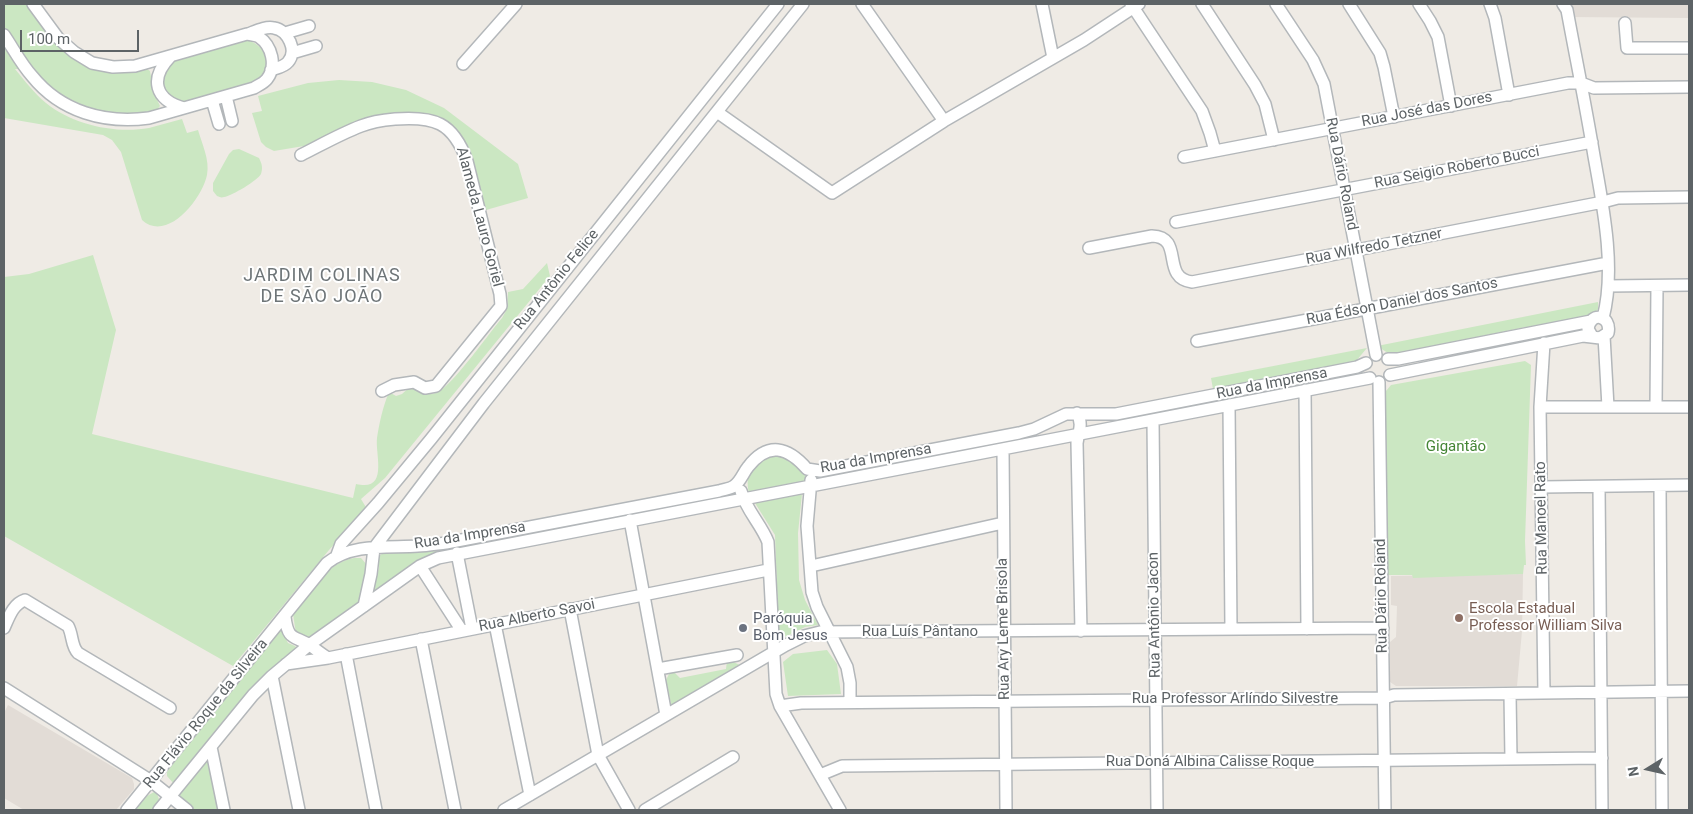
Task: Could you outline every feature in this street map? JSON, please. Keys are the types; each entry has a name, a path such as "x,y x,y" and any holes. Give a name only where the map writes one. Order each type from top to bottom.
{"street":[{"path":"33,4 58,38 74,52 92,62 113,67 135,66 268,27 277,28 285,33 290,42 292,53 289,62 283,67 271,70"},
{"path":"464,64 516,4"},
{"name":"Rua Antônio Felice","path":"337,555 341,544 378,503 430,439 778,4"},
{"name":"Rua Antônio Felice","path":"374,548 484,403 803,4"},
{"path":"862,4 944,121"},
{"path":"1042,4 1053,58"},
{"path":"1202,4 1262,98 1274,140"},
{"name":"Rua Dário Roland","path":"1276,4 1313,60 1324,84 1376,356"},
{"path":"1349,4 1380,53 1394,117"},
{"path":"1419,4 1438,37 1452,106"},
{"path":"1490,4 1495,18 1509,95"},
{"path":"717,112 832,193 944,121 1053,58 1134,5 1202,111 1215,152"},
{"path":"1566,5 1607,232 1608,302 1603,318"},
{"path":"1625,23 1627,48 1689,48"},
{"path":"285,33 309,26"},
{"path":"4,35 31,76 47,92 66,106 109,119 132,120 149,118 262,84 268,78 271,70 271,52 267,44 258,37 248,34"},
{"path":"292,53 316,46"},
{"path":"170,57 161,66 158,74 160,91 165,100 173,105 184,108"},
{"path":"1581,82 1594,88 1689,87"},
{"name":"Rua José das Dores","path":"1184,158 1581,82"},
{"path":"226,96 232,121"},
{"path":"212,100 219,124"},
{"name":"Alameda Lauro Goriel","path":"301,155 362,125 406,118 425,119 436,122 446,128 455,135 467,161 500,294 501,306 436,386 424,388 414,382 394,385 382,391"},
{"name":"Rua Seigio Roberto Bucci","path":"1176,222 1592,142"},
{"name":"Rua Wilfredo Tetzner","path":"1089,248 1160,236 1166,240 1171,248 1175,271 1178,277 1192,282 1618,198 1689,197"},
{"name":"Rua Édson Daniel dos Santos","path":"1197,341 1608,263"},
{"path":"1608,286 1689,286"},
{"path":"1656,407 1657,286"},
{"path":"1376,356 1398,359 1591,321 1595,318 1603,318 1609,328 1608,333 1604,336 1608,407"},
{"path":"1591,321 1588,329 1592,336"},
{"name":"Rua da Imprensa","path":"309,645 420,566 438,558 457,553 1305,390 1384,380 1390,375 1544,343 1583,336 1596,338 1604,336"},
{"name":"Rua Manoel Rato","path":"1544,343 1540,408 1544,693"},
{"name":"Rua da Imprensa","path":"337,555 374,548 420,546 465,539 719,491 733,487 740,481 756,458 766,452 777,450 788,452 799,459 807,469 820,471 1019,433 1034,429 1066,414 1119,414 1358,367 1376,356"},
{"path":"1388,359 1391,370 1390,375"},
{"path":"1366,363 1366,374 1374,380"},
{"name":"Rua Dário Roland","path":"1374,380 1383,628 1385,810"},
{"path":"1305,390 1307,629"},
{"path":"1229,405 1231,629"},
{"path":"1540,408 1689,407"},
{"path":"1077,413 1081,419 1077,442 1081,631"},
{"name":"Rua Antônio Jacon","path":"1153,420 1158,810"},
{"name":"Rua Ary Leme Brisola","path":"1002,449 1006,810"},
{"path":"807,469 811,486 807,526 812,592 817,607 847,667 850,683 850,702"},
{"path":"740,481 742,498 768,542 776,694 780,706 840,810"},
{"path":"1542,487 1689,485"},
{"path":"1599,486 1602,810"},
{"path":"1660,486 1662,810"},
{"path":"630,520 666,715"},
{"path":"811,566 1003,523"},
{"path":"364,606 374,548"},
{"path":"457,553 467,630"},
{"path":"328,658 290,635 284,617 327,563 337,555"},
{"path":"420,566 467,630"},
{"name":"Rua Alberto Savoi","path":"286,664 328,658 768,570"},
{"path":"4,628 19,602 25,600 68,626 74,647 78,653 170,708"},
{"path":"570,610 598,755 629,810"},
{"name":"Rua Flávio Roque da Silveira","path":"128,810 284,617"},
{"path":"495,624 530,795"},
{"name":"Rua Luís Pântano","path":"504,810 773,653 804,636 820,632 1383,628"},
{"path":"421,639 455,810"},
{"name":"Rua Flávio Roque da Silveira","path":"159,810 253,695 272,676 309,645"},
{"path":"346,654 376,810"},
{"path":"658,669 737,655"},
{"path":"272,676 299,810"},
{"path":"4,688 151,781 187,810"},
{"name":"Rua Professor Arlíndo Silvestre","path":"780,706 801,703 850,702 1384,698 1394,695 1689,691"},
{"path":"1510,694 1511,759"},
{"path":"211,747 224,810"},
{"path":"645,810 733,757"},
{"name":"Rua Doná Albina Calisse Roque","path":"820,775 842,766 1602,758"}],"shaded area":[{"path":"1575,4 1689,4 1689,18 1569,17 1568,8"},
{"name":"Escola Estadual Professor William Silva","path":"1523,574 1522,631 1517,686 1396,686 1390,682 1390,642 1396,637 1397,606 1391,605 1391,576"},
{"path":"8,705 132,778 134,789 116,810 24,810 4,798 4,713"}],"green space":[{"path":"4,4 26,4 51,39 61,49 83,64 107,70 133,71 147,69 150,71 154,93 160,106 158,109 144,114 104,112 78,104 54,91 34,71 17,42 4,27"},
{"path":"247,40 261,48 265,53 266,59 264,72 253,83 186,102 177,102 164,90 162,82 163,73 174,59"},
{"path":"4,43 21,69 15,69 30,87 46,103 69,117 95,126 123,130 149,128 182,119 187,133 198,130 208,169 204,185 191,206 172,222 162,226 152,226 142,220 121,152 112,140 103,135 4,118"},
{"path":"339,80 372,82 406,90 444,108 518,164 528,198 486,210 470,153 458,133 407,114 310,145 274,151 261,142 252,113 262,111 258,96 308,83"},
{"path":"239,149 259,158 262,166 261,174 250,184 233,194 223,197 217,196 213,191 213,183 229,154 233,150"},
{"path":"93,255 116,330 92,434 353,498 356,484 366,485 373,483 377,477 377,438 381,415 389,392 396,396 402,394 411,386 426,394 436,393 442,389 451,382 502,318 507,309 508,292 523,289 547,263 550,276 385,478 361,499 367,509 329,550 233,666 4,536 4,277 29,274"},
{"path":"1598,302 1598,309 1592,317 1535,329 1526,327 1391,355 1377,346"},
{"path":"1367,348 1356,361 1213,389 1211,378"},
{"name":"Gigantão","path":"1525,361 1531,365 1525,541 1526,565 1524,565 1523,574 1413,578 1412,575 1385,575 1386,391 1391,385"},
{"path":"770,455 787,456 804,472 807,483 749,493 749,474 759,462"},
{"path":"732,493 732,496 433,555 372,595 379,568 379,556 383,553 408,553 448,547"},
{"path":"802,494 798,533 799,580 805,600 818,625 805,627 779,640 775,535 755,503"},
{"path":"361,558 367,565 362,603 304,640 296,634 293,614 326,572 344,561"},
{"path":"281,629 288,643 295,646 298,650 174,784 167,776 167,772"},
{"path":"827,650 837,664 841,694 788,696 783,662 793,654"},
{"path":"729,660 742,666 673,706 671,704 666,680 669,674 674,672 680,678 726,669 727,661"},
{"path":"209,756 220,810 194,810 178,796"},
{"path":"154,792 159,799 156,810 135,810 147,796"}],"place":[{"name":"Escola Estadual Professor William Silva","path":"1459,618"},
{"name":"Paróquia Bom Jesus","path":"743,628"}],"district":[{"name":"JARDIM COLINAS DE SÃO JOÃO","path":"322,286"}]}
